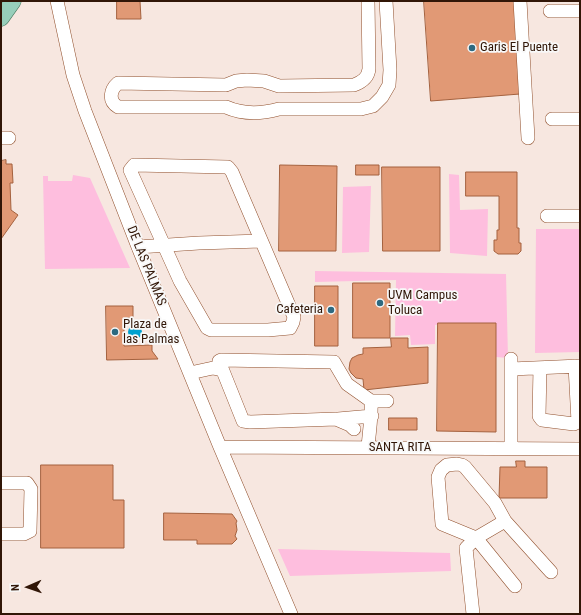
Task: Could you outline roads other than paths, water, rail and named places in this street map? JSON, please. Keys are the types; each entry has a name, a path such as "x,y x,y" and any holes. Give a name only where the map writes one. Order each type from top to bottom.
{"main road":[{"path":"1,18 13,1"}],"street":[{"name":"DE LAS PALMAS","path":"57,1 73,75 85,111 138,247 220,447 292,614"},
{"path":"368,1 369,74 361,82 354,85 278,86 264,81 247,80 236,81 226,85 118,84 112,90 111,95 113,103 118,107 226,107 242,113 267,112 278,109 361,108 373,106 382,98 389,85 390,70 386,1"},
{"path":"520,1 528,138"},
{"path":"550,11 580,11"},
{"path":"226,85 226,107"},
{"path":"278,86 278,109"},
{"path":"552,119 580,119"},
{"path":"134,165 228,168 232,172 294,317 292,326 287,329 268,330 211,330 207,328 180,281 164,245 130,170 134,165"},
{"path":"547,216 580,216"},
{"path":"138,247 261,242"},
{"path":"372,416 338,419 244,421 241,419 219,363 221,360 333,362 347,384 371,401 387,401"},
{"path":"511,448 511,364 540,368 577,366 578,422 574,424 542,420 539,416 540,368"},
{"path":"190,373 213,368 222,370"},
{"path":"368,448 369,430 372,416 371,401"},
{"path":"338,419 350,425 354,429"},
{"name":"SANTA RITA","path":"220,447 511,448 580,450"},
{"path":"446,448 447,465"},
{"path":"515,586 476,538 442,524 438,477 441,470 447,465 457,464 465,467 495,503 505,521 551,572"},
{"path":"1,483 24,482 30,485 31,489 31,528 27,533 1,534"},
{"path":"473,614 466,548 476,538 505,521"}],"water":[{"path":"132,325 138,325 142,329 142,335 138,339 132,339 128,335 128,329"}],"place":[{"name":"Garis El Puente","path":"472,48"},
{"name":"UVM Campus Toluca","path":"380,303"},
{"name":"Cafeteria","path":"331,310"},
{"name":"Plaza de las Palmas","path":"115,332"}]}
